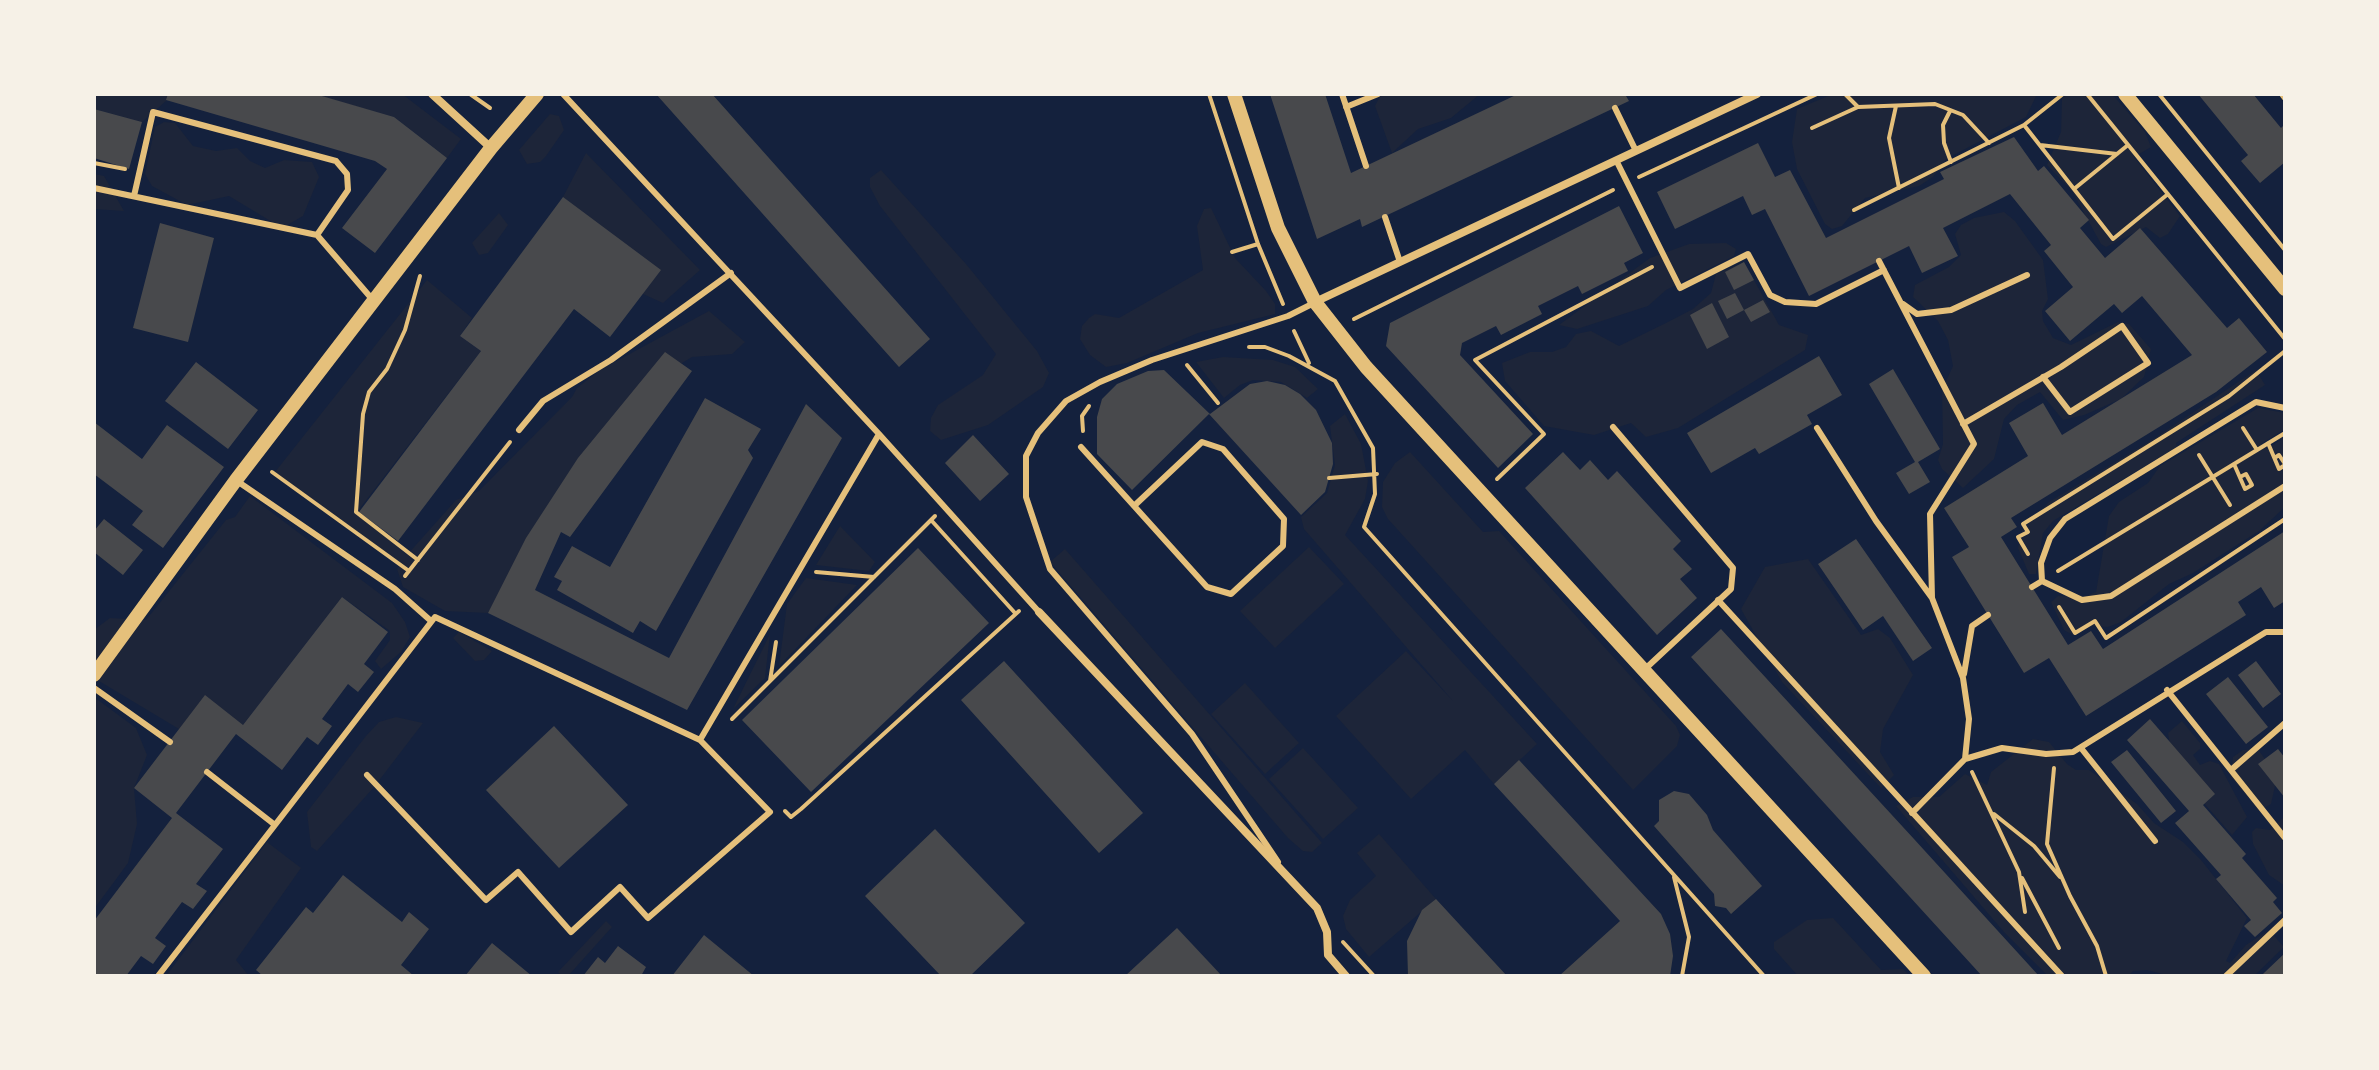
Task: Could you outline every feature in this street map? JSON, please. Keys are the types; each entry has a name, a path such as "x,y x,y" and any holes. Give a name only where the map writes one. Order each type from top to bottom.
{"street":[{"path":"432,94 491,148"},
{"path":"94,675 236,480 491,148 537,94"},
{"path":"1234,94 1278,228 1315,302 1366,367 1924,976"},
{"path":"1315,302 1757,94"},
{"path":"2125,94 2285,289"},
{"path":"1039,612 1284,872 1320,916 1327,932 1328,955 1346,976"}],"lane":[{"path":"563,94 879,434 1039,612"},
{"path":"1342,94 1366,166"},
{"path":"1346,107 1378,94"},
{"path":"1615,108 1636,151"},
{"path":"134,196 153,112 336,161 347,174 348,190 317,235"},
{"path":"1616,160 1680,288 1748,254 1770,295 1785,302 1816,304 1884,270"},
{"path":"94,188 317,235 375,302"},
{"path":"1385,217 1400,262"},
{"path":"1879,261 1974,444 1930,514 1932,598"},
{"path":"519,430 543,401 611,360 731,273"},
{"path":"1900,302 1917,314 1951,310 2027,275"},
{"path":"1284,872 1192,734 1050,569 1026,497 1026,456 1038,433 1066,401 1152,360 1288,316 1315,302"},
{"path":"1963,424 2122,326 2148,363 2070,412 2043,377"},
{"path":"2042,581 2041,563 2045,551 2065,519 2256,402 2285,408"},
{"path":"1613,427 1733,568 1731,589 1644,670"},
{"path":"1817,428 1876,521 1932,598 1963,678 1969,719 1965,759"},
{"path":"700,740 879,434"},
{"path":"1081,447 1134,506 1207,587 1231,594 1283,546 1284,519 1223,449 1202,442 1134,506"},
{"path":"236,480 395,589 431,621"},
{"path":"2042,581 2082,600 2111,596 2285,486"},
{"path":"2032,587 2042,581"},
{"path":"1718,600 2062,976"},
{"path":"1963,678 1972,626 1988,615"},
{"path":"158,976 435,617 700,740 770,812 648,918 620,887 571,932 518,872 486,900 367,775"},
{"path":"1912,813 1965,759 2002,748 2056,753 2081,748 2167,690 2266,632 2285,632"},
{"path":"94,688 170,742"},
{"path":"2167,690 2285,838"},
{"path":"2231,770 2285,723"},
{"path":"2081,748 2155,841"},
{"path":"207,772 275,825"},
{"path":"2226,976 2285,920"}],"path":[{"path":"470,94 490,108"},
{"path":"1209,94 1258,244 1310,365"},
{"path":"1354,319 1628,183 1817,94"},
{"path":"1845,94 1858,107"},
{"path":"1854,210 2024,125 2063,94"},
{"path":"2087,94 2285,339"},
{"path":"2159,94 2285,250"},
{"path":"1812,128 1858,107 1935,104 1963,115 1989,143"},
{"path":"1896,106 1889,138 1899,188"},
{"path":"1950,110 1943,125 1944,143 1951,162"},
{"path":"2024,125 2113,239 2168,194"},
{"path":"2038,144 2117,154"},
{"path":"2074,189 2128,145"},
{"path":"94,163 139,172"},
{"path":"1232,252 1258,244"},
{"path":"1497,479 1544,434 1475,360 1665,260"},
{"path":"418,560 356,512 363,414 369,392 387,369 405,330 420,276"},
{"path":"1235,346 1265,347 1310,365 1335,381 1373,448 1377,474 1375,494 1364,527 1764,976"},
{"path":"2285,351 2229,396 2023,524 2028,532 2018,537 2075,633 2095,621 2106,638 2285,519"},
{"path":"1180,357 1218,403"},
{"path":"1087,438 1081,427 1082,416 1096,398"},
{"path":"2235,415 2257,450"},
{"path":"395,589 519,430"},
{"path":"2042,581 2285,433"},
{"path":"2268,443 2279,469 2285,465"},
{"path":"2234,464 2242,476"},
{"path":"272,472 409,571"},
{"path":"1329,478 1377,474"},
{"path":"723,728 944,506"},
{"path":"931,520 1016,613"},
{"path":"800,570 874,577"},
{"path":"780,806 791,817 801,809 1029,601"},
{"path":"2056,753 2047,844 2097,946 2106,976"},
{"path":"1965,759 2061,954"},
{"path":"1992,813 2034,846 2063,880"},
{"path":"2019,872 2030,941"},
{"path":"1674,874 1689,937 1682,976"},
{"path":"1320,916 1374,976"}],"shaded area":[{"path":"94,94 169,94 166,101 142,122 94,109"},
{"path":"312,94 402,94 461,139 447,158 394,117"},
{"path":"1381,94 1480,94 1451,118 1418,129 1392,153 1375,106"},
{"path":"1833,94 2037,94 2026,117 1946,159 1933,177 1919,186 1865,198 1842,226 1832,229 1825,224 1797,169 1792,142 1797,109"},
{"path":"2066,94 2112,94 2145,132 2151,147 2134,157 2180,216 2168,234 2160,238 2146,227 2106,247 2101,244 2072,191 2047,165 2061,132 2062,99"},
{"path":"550,114 559,116 564,130 540,162 527,164 519,150"},
{"path":"164,122 175,123 193,146 216,151 237,148 250,161 265,168 284,160 312,162 319,177 303,216 282,228 229,196 187,205 152,186 145,174 155,127"},
{"path":"586,153 700,270 663,303 643,294 563,197"},
{"path":"881,170 966,264 1037,351 1049,373 1043,387 988,425 941,440 930,431 931,418 938,405 983,375 996,354 880,206 870,187 870,178"},
{"path":"94,174 104,176 124,211 94,209"},
{"path":"1211,208 1235,258 1266,291 1275,304 1275,314 1198,333 1127,363 1106,367 1090,355 1080,339 1082,326 1095,314 1119,318 1203,270 1197,226 1204,209"},
{"path":"2004,212 2015,221 2043,260 2048,299 2042,311 2043,321 2053,338 2071,345 2118,322 2129,324 2151,349 2144,377 2121,399 2084,415 2063,420 2040,392 2017,405 2004,419 1994,459 1963,488 1942,469 1938,460 1943,444 1942,390 1953,366 1948,340 1938,321 1913,297 1915,285 1949,267 1961,255 1955,234 1961,225 1974,218"},
{"path":"499,213 508,225 488,253 479,255 472,243"},
{"path":"1726,243 1736,249 1734,256 1666,290 1648,306 1577,329 1559,325 1650,258 1689,244"},
{"path":"1744,262 1779,325 1808,335 1805,350 1678,428 1646,437 1631,423 1594,435 1544,426 1505,381 1502,363 1530,352 1552,352 1566,347 1576,334 1591,331 1619,346 1666,323 1693,309 1711,293 1716,274"},
{"path":"427,280 472,318 460,336 481,351 357,512 407,555 456,500 479,491 572,397 577,388 600,370 709,311 745,342 732,354 692,357 631,394 488,613 445,611 403,587 397,569 400,565 275,472"},
{"path":"1223,357 1273,360 1295,367 1318,389 1307,398 1281,382 1253,380 1240,385 1224,398 1196,362"},
{"path":"2256,370 2265,385 2176,443 2177,447 2053,521 2043,533 2036,574 2029,574 2018,548 2022,530 2049,502 2155,438"},
{"path":"2258,408 2285,413 2285,429 2261,444 2267,449 2285,437 2285,507 2259,531 2193,573 2169,584 2121,622 2108,627 2092,626 2073,635 2064,630 2051,602 2058,596 2084,597 2096,592 2109,516 2119,502 2148,483 2160,466"},
{"path":"1345,414 1361,444 1368,481 1365,499 1345,535 1537,744 1494,784 1465,750 1411,799 1336,716 1406,651 1453,701 1304,529 1301,517 1327,493 1335,465 1330,426"},
{"path":"1410,452 1483,532 1499,531 1676,726 1680,735 1677,746 1633,790 1388,519 1382,507 1383,482 1395,463"},
{"path":"250,496 392,603 405,622 410,637 401,652 381,669 375,661 390,640 390,631 342,597 243,725 179,729 94,678 94,630 110,618 146,620 226,520 235,517"},
{"path":"840,526 875,562 869,571 816,565"},
{"path":"1309,547 1344,584 1275,648 1240,611"},
{"path":"1065,549 1322,843 1312,852 1303,851 1288,838 1050,562"},
{"path":"1808,559 1861,635 1878,629 1890,638 1913,675 1883,729 1880,752 1894,775 1881,788 1782,682 1741,609 1765,567"},
{"path":"806,578 857,585 779,666 787,604"},
{"path":"459,632 492,651 484,660 475,661 453,638"},
{"path":"770,634 765,678 733,709"},
{"path":"1245,683 1299,743 1265,774 1211,714"},
{"path":"94,697 136,728 147,755 134,788 137,824 128,863 94,909"},
{"path":"396,717 423,723 374,787 317,851 311,847 307,812 379,722"},
{"path":"2182,721 2200,743 2200,749 2193,755 2200,765 2210,761 2219,764 2247,817 2232,835 2201,800 2172,758 2168,733"},
{"path":"2033,739 2049,742 2067,764 2076,770 2089,770 2137,804 2154,823 2183,842 2201,860 2247,918 2226,961 2230,963 2246,945 2269,930 2284,947 2254,976 2170,976 2147,970 2133,971 2128,976 2048,976 2004,932 1896,806 1913,797 1939,797 1965,774 1987,785 1991,772"},
{"path":"1303,748 1358,808 1323,839 1269,779"},
{"path":"2258,749 2277,777 2271,804 2259,811 2231,777 2233,757 2243,750"},
{"path":"2285,816 2285,886 2269,875 2253,844 2252,832 2256,828 2270,830"},
{"path":"1379,834 1436,899 1369,957 1346,929 1343,916 1350,900 1376,876 1357,853"},
{"path":"267,842 301,868 236,960 249,976 166,976"},
{"path":"1833,918 1881,970 1903,969 1910,976 1798,976 1774,949 1774,942 1807,920"},
{"path":"606,921 612,927 568,976 562,976 558,972"}],"building":[{"path":"168,94 315,94 394,117 447,158 375,253 342,228 387,169 375,161 166,100"},
{"path":"656,94 712,94 930,339 899,367"},
{"path":"1270,94 1325,94 1351,173 1518,94 1631,94 1626,96 1629,101 1362,227 1360,219 1317,239"},
{"path":"2198,94 2253,94 2281,128 2285,124 2285,162 2260,183 2241,161 2248,155"},
{"path":"94,109 142,122 129,169 94,158"},
{"path":"2014,137 2038,171 2044,166 2089,220 2080,228 2105,258 2140,228 2227,328 2239,318 2267,352 2216,392 2011,518 2017,527 2001,537 2068,645 2091,631 2103,649 2285,531 2285,601 2274,608 2261,587 2238,602 2246,615 2086,716 2049,658 2024,673 1952,557 1969,547 1944,508 2028,456 2009,423 2043,403 2062,435 2192,355 2142,296 2122,313 2114,304 2070,341 2045,311 2073,287 2044,251 2051,245 2010,194 1943,228 1958,256 1922,273 1909,246 1809,296 1765,209 1752,215 1743,196 1675,229 1657,192 1758,143 1775,177 1790,170 1826,238 1944,179 1940,172"},
{"path":"563,197 661,270 610,337 574,309 398,541 359,512 481,351 460,336"},
{"path":"1619,206 1643,253 1624,263 1628,271 1582,294 1578,286 1538,306 1542,314 1501,335 1496,326 1462,343 1460,355 1533,434 1498,468 1386,346 1390,323"},
{"path":"160,223 214,238 188,342 133,328"},
{"path":"1744,262 1754,280 1734,290 1725,272"},
{"path":"1735,293 1744,310 1727,319 1718,301"},
{"path":"1763,300 1770,312 1751,322 1744,310"},
{"path":"1712,303 1729,337 1707,349 1690,315"},
{"path":"665,352 692,371 570,537 561,532 535,590 669,658 806,404 842,438 687,710 488,613 526,538 578,458"},
{"path":"1819,356 1842,395 1807,415 1812,424 1759,454 1755,448 1711,473 1687,433"},
{"path":"196,362 258,410 228,449 165,401"},
{"path":"1893,369 1940,449 1918,462 1930,482 1909,494 1896,473 1915,462 1869,384"},
{"path":"1164,370 1210,414 1250,384 1267,381 1285,385 1300,394 1316,410 1332,443 1333,464 1325,492 1301,515 1209,414 1132,490 1097,454 1097,417 1102,399 1117,384 1148,371"},
{"path":"705,398 761,429 748,450 753,458 656,631 640,621 633,633 557,590 562,581 554,577 572,546 610,567"},
{"path":"94,422 142,459 167,425 224,467 163,548 132,525 143,511 94,474"},
{"path":"973,435 1009,474 980,501 945,463"},
{"path":"1563,452 1580,470 1590,460 1608,480 1617,471 1681,541 1673,549 1692,569 1680,579 1697,598 1657,635 1525,488"},
{"path":"104,519 143,550 123,575 94,552 94,531"},
{"path":"1856,539 1932,648 1913,661 1883,616 1863,630 1818,564"},
{"path":"918,548 989,623 811,792 742,720"},
{"path":"342,597 388,632 364,664 374,672 358,692 348,684 322,719 332,726 318,745 307,737 282,770 236,734 176,813 223,849 196,884 207,891 193,909 182,902 155,938 166,946 153,964 141,956 126,976 96,976 94,921 172,818 134,788 205,695 243,725"},
{"path":"1721,629 2039,976 1982,976 1691,657"},
{"path":"1004,661 1143,813 1099,853 961,700"},
{"path":"2256,661 2281,694 2263,708 2238,675"},
{"path":"2228,677 2268,727 2246,744 2206,694"},
{"path":"2150,719 2215,794 2203,805 2246,854 2242,858 2277,898 2273,902 2282,913 2255,937 2244,926 2251,920 2216,879 2221,875 2175,823 2189,811 2127,740"},
{"path":"554,726 628,805 559,868 486,790"},
{"path":"2278,749 2285,758 2285,798 2258,764"},
{"path":"2127,750 2176,811 2161,823 2111,762"},
{"path":"1519,760 1661,914 1670,934 1673,956 1670,976 1559,976 1620,921 1494,784"},
{"path":"1674,791 1689,794 1707,815 1713,830 1762,886 1731,914 1726,908 1715,906 1714,894 1654,826 1659,821 1659,800"},
{"path":"935,829 1025,923 970,976 941,976 865,896"},
{"path":"343,875 402,922 409,912 429,929 401,965 414,976 263,976 256,970 306,907 313,913"},
{"path":"1436,899 1507,976 1408,976 1407,941 1422,910"},
{"path":"1177,928 1222,976 1125,976"},
{"path":"704,935 754,976 672,976"},
{"path":"492,943 532,976 465,976"},
{"path":"618,946 646,967 641,976 583,976 598,957 605,963"},
{"path":"2285,953 2285,976 2261,976 2265,972"}]}
